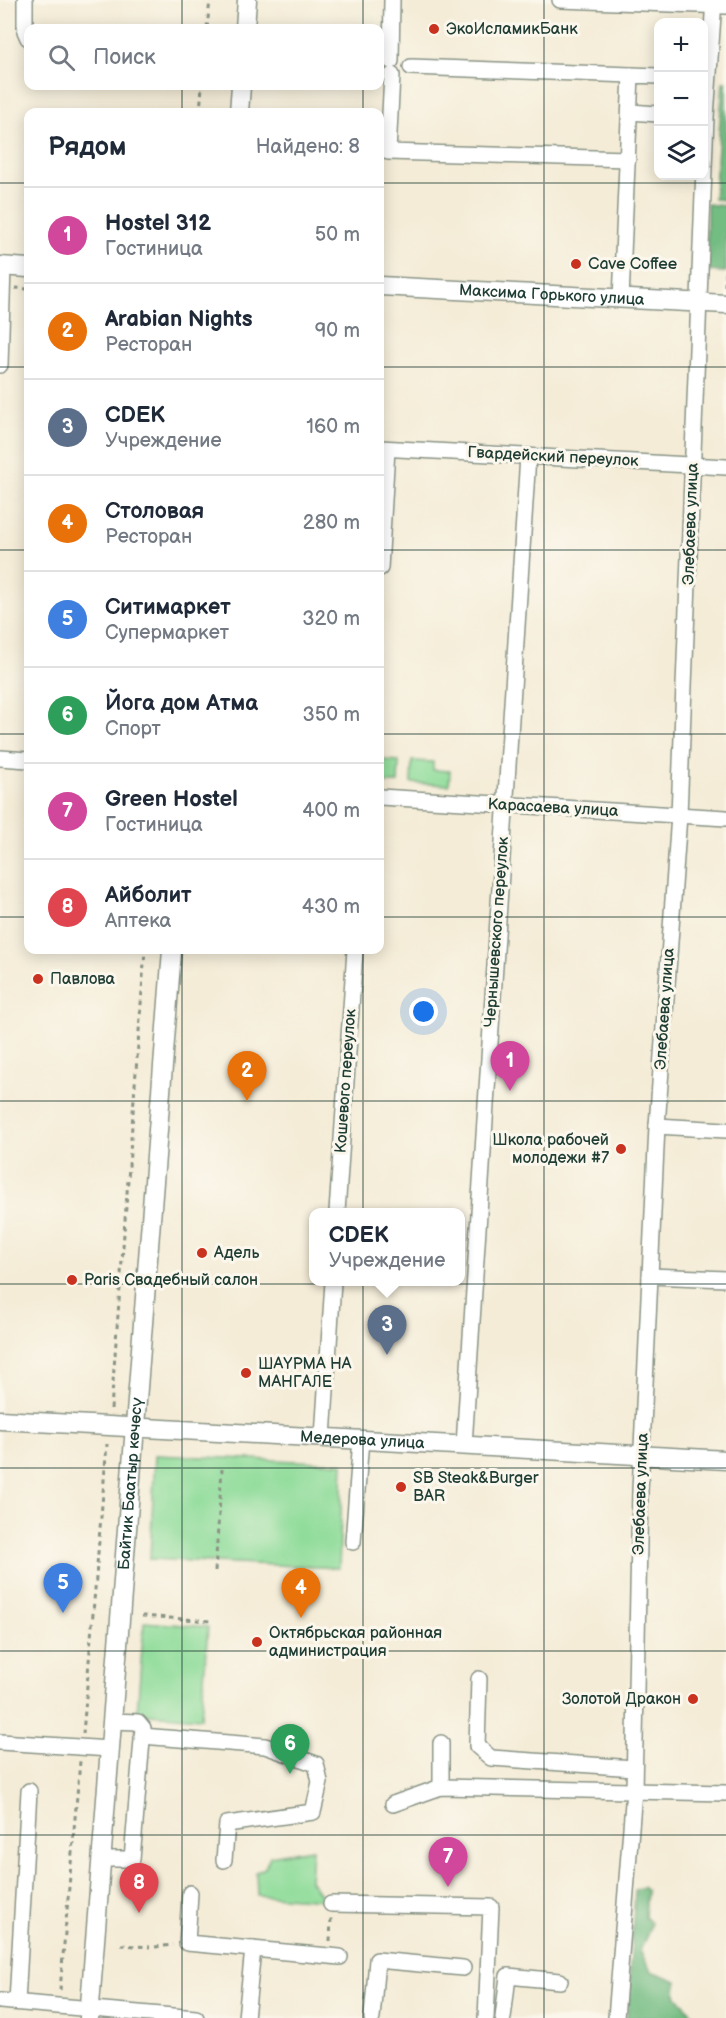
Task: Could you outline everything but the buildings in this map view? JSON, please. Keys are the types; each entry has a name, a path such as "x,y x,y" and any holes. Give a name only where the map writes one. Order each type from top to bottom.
{"main road":[{"path":"245,24 247,0"},
{"path":"239,108 241,90"},
{"path":"1,266 24,268"},
{"name":"Максима Горького улица","path":"384,286 726,304"},
{"name":"Байтик Баатыр көчөсү","path":"89,2013 172,954"},
{"name":"Медерова улица","path":"0,1420 726,1460"}],"street":[{"path":"25,0 25,24"},
{"path":"392,0 388,152 628,159"},
{"path":"560,0 718,4"},
{"name":"Элебаева улица","path":"707,72 718,4"},
{"path":"411,67 654,76"},
{"path":"621,299 631,75"},
{"path":"630,112 654,114"},
{"name":"Элебаева улица","path":"616,2018 634,1790 642,1455 657,1126 679,815 700,303 705,126"},
{"path":"0,365 1,266"},
{"name":"Гвардейский переулок","path":"384,448 726,467"},
{"name":"Чернышевского переулок","path":"464,1445 528,456"},
{"path":"0,758 24,760"},
{"name":"Карасаева улица","path":"384,797 726,818"},
{"name":"Кошевого переулок","path":"337,1208 354,954"},
{"path":"657,1126 726,1131"},
{"path":"650,1276 726,1279"},
{"path":"323,1437 333,1286"},
{"path":"353,1542 361,1439"},
{"path":"479,1679 477,1746 491,1758 634,1768"},
{"path":"101,1859 132,1859 143,1728 138,1722 112,1721"},
{"path":"142,1736 265,1746 316,1764 320,1782 313,1812 227,1824 225,1860"},
{"path":"0,1742 110,1749"},
{"path":"441,1743 441,1787"},
{"path":"393,1804 441,1787 726,1793"},
{"path":"17,2002 29,1791"},
{"path":"190,1893 187,1943 335,1957"},
{"path":"331,1904 491,1907 486,2018"},
{"path":"246,2018 253,1949"},
{"path":"372,2018 377,1960 463,1968"},
{"path":"503,2018 508,1976 560,1981"},
{"path":"0,2001 89,2013 196,2018"}],"path":[{"path":"207,24 210,0"},
{"path":"200,108 202,90"},
{"path":"725,286 726,257"},
{"path":"111,1409 145,954"},
{"path":"60,1990 107,1444"},
{"path":"215,1571 222,1469"},
{"path":"142,1616 211,1621"},
{"path":"331,1904 335,1957"},
{"path":"155,1947 187,1943"},
{"path":"121,1945 150,1947"}],"green space":[{"path":"723,82 726,82 726,200 714,199"},
{"path":"707,204 726,206 726,272 706,271"},
{"path":"384,760 399,761 398,783 384,783"},
{"path":"412,761 433,762 433,770 450,771 449,785 411,783"},
{"path":"155,1455 343,1463 339,1568 150,1559"},
{"path":"144,1622 208,1627 201,1718 137,1713"},
{"path":"312,1849 310,1881 324,1900 257,1895 256,1872 265,1868 270,1856"},
{"path":"643,1887 647,1891 645,1917 652,1923 640,1951 651,1971 677,1981 676,1995 696,2018 627,2018 635,1890"}],"place":[{"name":"ЭкоИсламикБанк","path":"434,29"},
{"name":"Cave Coffee","path":"576,264"},
{"name":"Павлова","path":"38,979"},
{"name":"Hostel 312","path":"510,1091"},
{"name":"Arabian Nights","path":"247,1101"},
{"name":"Школа рабочей молодежи #7","path":"621,1149"},
{"name":"Адель","path":"202,1253"},
{"name":"Paris Свадебный салон","path":"72,1280"},
{"name":"CDEK","path":"387,1355"},
{"name":"ШАҮРМА НА МАНГАЛЕ","path":"246,1373"},
{"name":"SB Steak&Burger BAR","path":"401,1487"},
{"name":"Ситимаркет","path":"63,1613"},
{"name":"Столовая","path":"301,1618"},
{"name":"Октябрьская районная администрация","path":"257,1642"},
{"name":"Золотой Дракон","path":"693,1699"},
{"name":"Йога дом Атма","path":"290,1774"},
{"name":"Green Hostel","path":"448,1887"},
{"name":"Айболит","path":"139,1913"}]}
